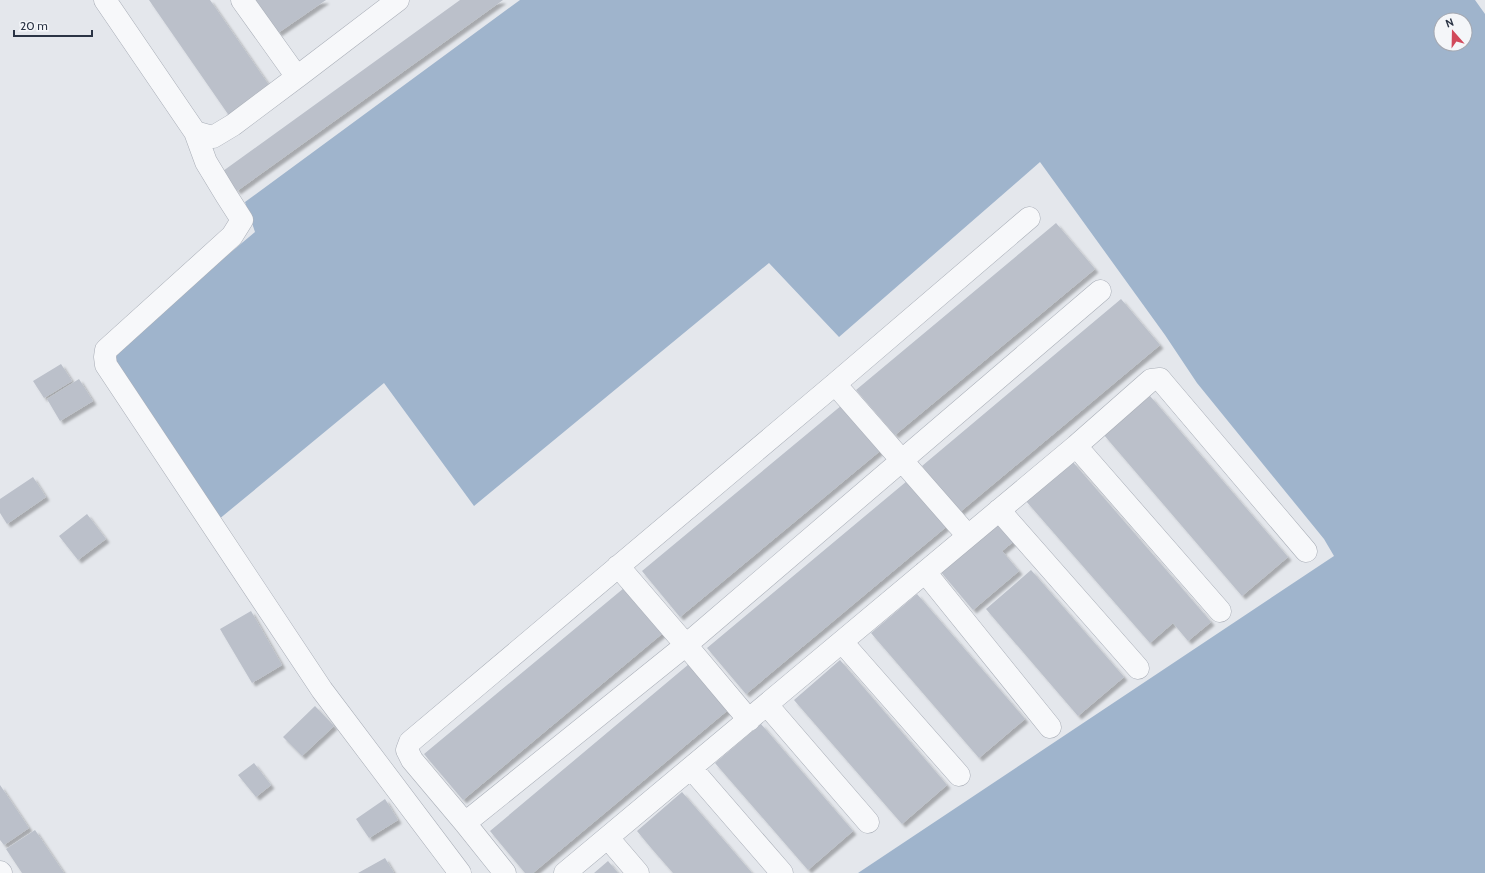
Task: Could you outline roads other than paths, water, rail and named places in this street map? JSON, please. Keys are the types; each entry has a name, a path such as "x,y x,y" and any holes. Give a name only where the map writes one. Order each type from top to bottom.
{"street":[{"path":"105,0 195,132 206,162 242,220 232,236 106,350 106,365 322,690 460,873"},
{"path":"242,0 297,77"},
{"path":"195,132 213,137 233,125 398,0"},
{"path":"505,873 412,760 407,750 410,742 835,384 1029,218"},
{"path":"465,823 686,644 1100,291"},
{"path":"565,873 1076,446 1151,380 1160,379 1306,552"},
{"path":"835,384 968,536"},
{"path":"1076,446 1220,611"},
{"path":"999,510 1138,668"},
{"path":"618,566 686,644 749,720"},
{"path":"925,572 1050,727"},
{"path":"842,642 959,774"},
{"path":"767,705 868,822"},
{"path":"691,768 782,873"},
{"path":"608,838 638,873"}],"water":[{"path":"520,0 1475,0 1485,14 1485,873 858,873 1334,556 1324,539 1197,383 1165,335 1040,162 839,337 769,263 474,506 384,383 218,520 118,372 112,352 255,232 245,202"}]}
